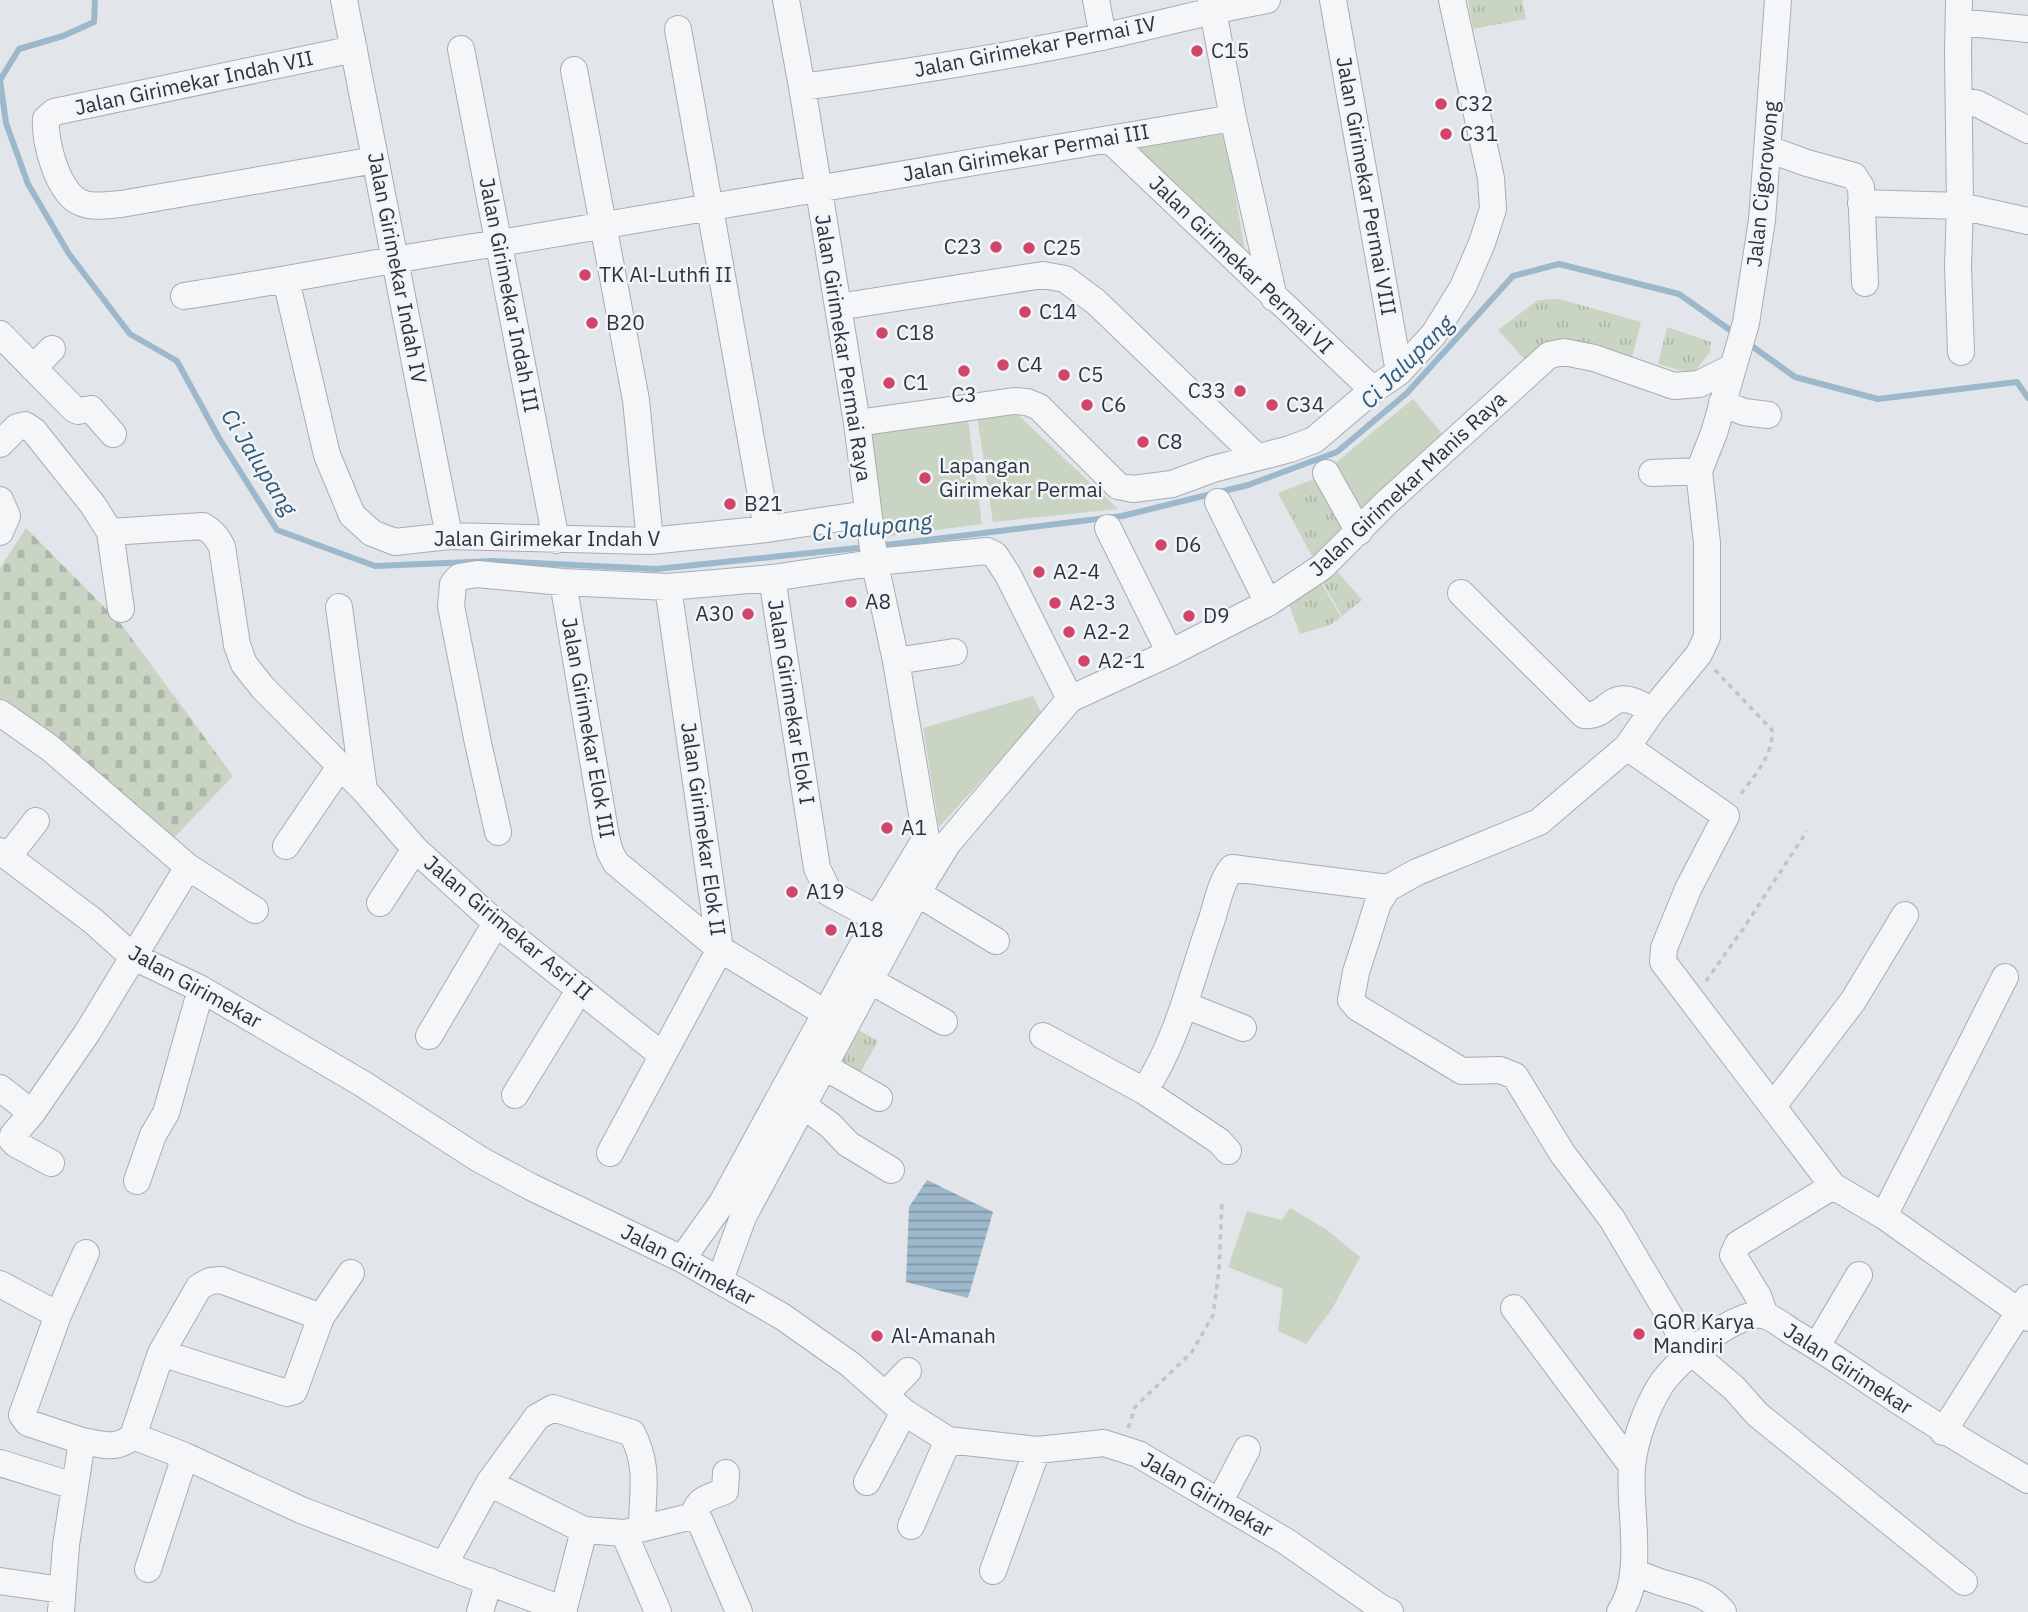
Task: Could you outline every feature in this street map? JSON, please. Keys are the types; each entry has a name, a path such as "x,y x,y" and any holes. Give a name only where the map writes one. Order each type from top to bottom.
{"street":[{"name":"Jalan Girimekar Permai Raya","path":"786,0 857,423 872,543 937,841"},
{"path":"1096,0 1103,37"},
{"name":"Jalan Girimekar Permai IV","path":"802,87 953,66 1103,37 1212,5 1267,0"},
{"name":"Jalan Girimekar Permai VIII","path":"1333,0 1399,372"},
{"path":"857,423 1014,401 1027,402 1039,407 1118,486 1133,489 1172,484 1213,469 1314,440 1373,390 1399,372 1434,334 1463,287 1493,209 1491,178 1452,0"},
{"name":"Jalan Cigorowong","path":"1388,888 1418,872 1539,822 1627,747 1652,711 1699,654 1707,637 1707,543 1699,471 1714,433 1746,323 1762,220 1778,0"},
{"name":"Jalan Girimekar Indah IV","path":"350,1 354,49 449,536"},
{"path":"1212,5 1233,118 1274,298"},
{"path":"1961,352 1958,267 1959,11 2028,29"},
{"path":"678,29 767,529"},
{"name":"Jalan Girimekar Indah VII","path":"354,49 54,112 46,119 45,131 50,155 65,189 79,203 95,206 121,204 375,160"},
{"name":"Jalan Girimekar Indah III","path":"461,49 556,540"},
{"path":"574,70 636,400 650,541"},
{"path":"1960,100 1978,104 2028,130"},
{"name":"Jalan Girimekar Permai III","path":"819,189 1233,118"},
{"name":"Jalan Girimekar Permai VI","path":"1109,139 1373,390"},
{"path":"1768,149 1854,176 1861,187 1865,283"},
{"name":"Jalan Girimekar Permai Raya","path":"395,258 819,189"},
{"path":"1861,203 1960,206 2028,221"},
{"path":"184,296 286,280 395,258"},
{"path":"838,307 1043,275 1065,279 1096,302 1257,457"},
{"name":"Jalan Girimekar Indah V","path":"286,280 327,455 352,515 372,533 395,542 449,536 650,541 767,529 872,543"},
{"path":"0,334 74,409 92,409 113,434"},
{"path":"33,368 52,349"},
{"name":"Jalan Girimekar Manis Raya","path":"937,841 1070,699 1170,653 1268,603 1322,567 1386,503 1549,355 1564,352 1594,358 1674,386 1699,384 1732,367"},
{"path":"1722,403 1744,412 1768,415"},
{"path":"0,443 17,427 25,425 34,431 93,505 110,533 121,609"},
{"path":"1652,473 1699,471"},
{"path":"1326,473 1359,531"},
{"path":"0,500 7,516 0,532"},
{"path":"1218,502 1268,603"},
{"name":"Jalan Girimekar Asri II","path":"110,533 203,526 211,531 222,547 237,645 244,664 262,688 338,768 363,790 415,849 496,923 662,1055"},
{"path":"1108,528 1170,653"},
{"path":"772,578 872,543 979,551 995,555 1008,575 1070,699"},
{"name":"Jalan Girimekar Elok I","path":"499,832 451,606 453,584 459,577 477,573 563,582 668,587 772,578 817,868 829,893 886,924"},
{"name":"Jalan Girimekar Elok III","path":"563,582 610,852 616,863 720,949"},
{"name":"Jalan Girimekar Elok II","path":"668,587 720,949 835,1019"},
{"path":"1461,593 1584,715 1594,715 1617,700 1627,698 1635,699 1652,711"},
{"path":"339,607 363,790"},
{"path":"896,661 954,652"},
{"path":"0,713 50,748 188,867 255,910"},
{"path":"1627,747 1726,816 1688,889 1664,948 1663,960 1833,1186 1884,1216 2026,1310 1943,1432"},
{"path":"286,846 338,768"},
{"path":"4,854 36,821"},
{"path":"682,1259 722,1203 835,1019 886,924 937,841"},
{"path":"720,1280 743,1217 823,1066 835,1019 869,980 886,924 917,893 937,841"},
{"path":"380,903 415,849"},
{"name":"Jalan Girimekar","path":"4,854 93,921 132,956 201,989 363,1084 479,1159 531,1187 682,1259 783,1317 851,1365 895,1403 948,1440 1037,1450 1092,1443 1122,1447 1220,1501 1287,1542 1383,1611"},
{"path":"51,1163 16,1144 12,1140 13,1135 32,1113 86,1033 188,867"},
{"path":"1144,1091 1160,1067 1185,1004 1201,949 1231,868 1388,888 1378,903 1356,972 1353,1004 1462,1071 1500,1070 1515,1076 1562,1153 1612,1219 1691,1352 1734,1388 1757,1414 1964,1582"},
{"path":"917,893 996,941"},
{"path":"1773,1106 1853,1001 1905,915"},
{"path":"429,1037 496,923"},
{"path":"610,1153 720,949"},
{"path":"1884,1216 2004,977"},
{"path":"869,980 944,1021"},
{"path":"137,1181 153,1135 166,1113 201,989"},
{"path":"515,1095 580,989"},
{"path":"1185,1004 1243,1028"},
{"path":"1043,1036 1144,1091 1219,1141 1228,1151"},
{"path":"823,1066 879,1098"},
{"path":"0,1088 32,1113"},
{"path":"802,1105 830,1125 848,1144 891,1170"},
{"path":"1765,1315 1758,1296 1733,1255 1738,1244 1833,1186"},
{"path":"86,1253 58,1315 22,1415 27,1423 82,1441 113,1446 124,1444 133,1436 161,1353 199,1287 210,1281 221,1280 321,1317"},
{"path":"161,1353 287,1393 296,1390 321,1317 351,1273"},
{"path":"1817,1346 1859,1275"},
{"path":"0,1284 58,1315"},
{"path":"1514,1308 1632,1466"},
{"name":"Jalan Girimekar","path":"1620,1612 1630,1592 1633,1572 1632,1466 1638,1436 1661,1384 1691,1352 1744,1318 1765,1315 1817,1346 1943,1432 2028,1480"},
{"path":"867,1482 908,1371"},
{"path":"444,1565 489,1483 537,1417 553,1408 632,1433 642,1452 645,1473 633,1531 658,1612"},
{"path":"133,1436 186,1456 301,1510 564,1611 584,1530"},
{"path":"911,1527 948,1440"},
{"path":"0,1581 62,1601 74,1486 82,1441"},
{"path":"1220,1501 1247,1449"},
{"path":"993,1571 1037,1450"},
{"path":"148,1569 186,1456"},
{"path":"0,1463 74,1486"},
{"path":"693,1516 703,1498 725,1491 726,1473"},
{"path":"489,1483 584,1530 633,1531 693,1516 700,1521 739,1612"},
{"path":"1633,1572 1668,1585 1698,1592 1723,1612"},
{"path":"480,1612 489,1581"}],"path":[{"path":"1699,654 1772,730 1773,741 1768,754 1726,816"},
{"path":"1692,999 1743,929 1807,831"},
{"path":"1122,1447 1135,1407 1192,1352 1213,1315 1219,1270 1222,1202"}],"green space":[{"path":"1468,0 1522,0 1526,19 1473,29"},
{"path":"1225,134 1245,251 1132,148"},
{"path":"1559,299 1641,322 1632,358 1527,362 1498,330 1538,300"},
{"path":"1667,327 1711,342 1710,352 1693,374 1658,364"},
{"path":"1413,399 1445,437 1364,514 1334,464"},
{"path":"1014,411 1118,509 993,522 977,416"},
{"name":"Lapangan Girimekar Permai","path":"968,419 982,524 883,537 869,432"},
{"path":"1319,477 1345,531 1314,560 1278,493"},
{"path":"26,528 121,624 233,776 170,842 3,699 0,703 0,568"},
{"path":"1338,572 1362,600 1342,616 1323,583"},
{"path":"1322,584 1341,617 1330,625 1300,634 1289,605"},
{"path":"1033,696 1042,714 939,827 923,728"},
{"path":"855,1028 878,1041 859,1075 836,1061"},
{"path":"1290,1208 1327,1230 1360,1257 1332,1309 1306,1344 1278,1331 1283,1289 1228,1267 1247,1211 1282,1220"}],"water":[{"path":"927,1180 993,1212 968,1298 906,1282 909,1207"}],"waterway":[{"name":"Ci Jalupang","path":"95,0 94,22 63,36 19,49 0,80 6,123 28,184 69,254 130,334 177,361 219,438 277,530 375,566 494,561 657,569 867,547"},
{"name":"Ci Jalupang","path":"878,546 1122,516 1248,485 1337,452 1407,393 1513,276 1559,264 1679,294 1737,335"},
{"name":"Ci Jalupang","path":"1749,344 1795,377 1878,399 2017,382 2028,398"}],"place":[{"name":"C15","path":"1197,51"},
{"name":"C32","path":"1441,104"},
{"name":"C31","path":"1446,134"},
{"name":"C23","path":"996,247"},
{"name":"C25","path":"1029,248"},
{"name":"TK Al-Luthfi II","path":"585,275"},
{"name":"C14","path":"1025,312"},
{"name":"B20","path":"592,323"},
{"name":"C18","path":"882,333"},
{"name":"C4","path":"1003,365"},
{"name":"C3","path":"964,371"},
{"name":"C5","path":"1064,375"},
{"name":"C1","path":"889,383"},
{"name":"C33","path":"1240,391"},
{"name":"C6","path":"1087,405"},
{"name":"C34","path":"1272,405"},
{"name":"C8","path":"1143,442"},
{"name":"Lapangan Girimekar Permai","path":"925,478"},
{"name":"B21","path":"730,504"},
{"name":"D6","path":"1161,545"},
{"name":"A2-4","path":"1039,572"},
{"name":"A8","path":"851,602"},
{"name":"A2-3","path":"1055,603"},
{"name":"A30","path":"748,614"},
{"name":"D9","path":"1189,616"},
{"name":"A2-2","path":"1069,632"},
{"name":"A2-1","path":"1084,661"},
{"name":"A1","path":"887,828"},
{"name":"A19","path":"792,892"},
{"name":"A18","path":"831,930"},
{"name":"GOR Karya Mandiri","path":"1639,1334"},
{"name":"Al-Amanah","path":"877,1336"}]}
